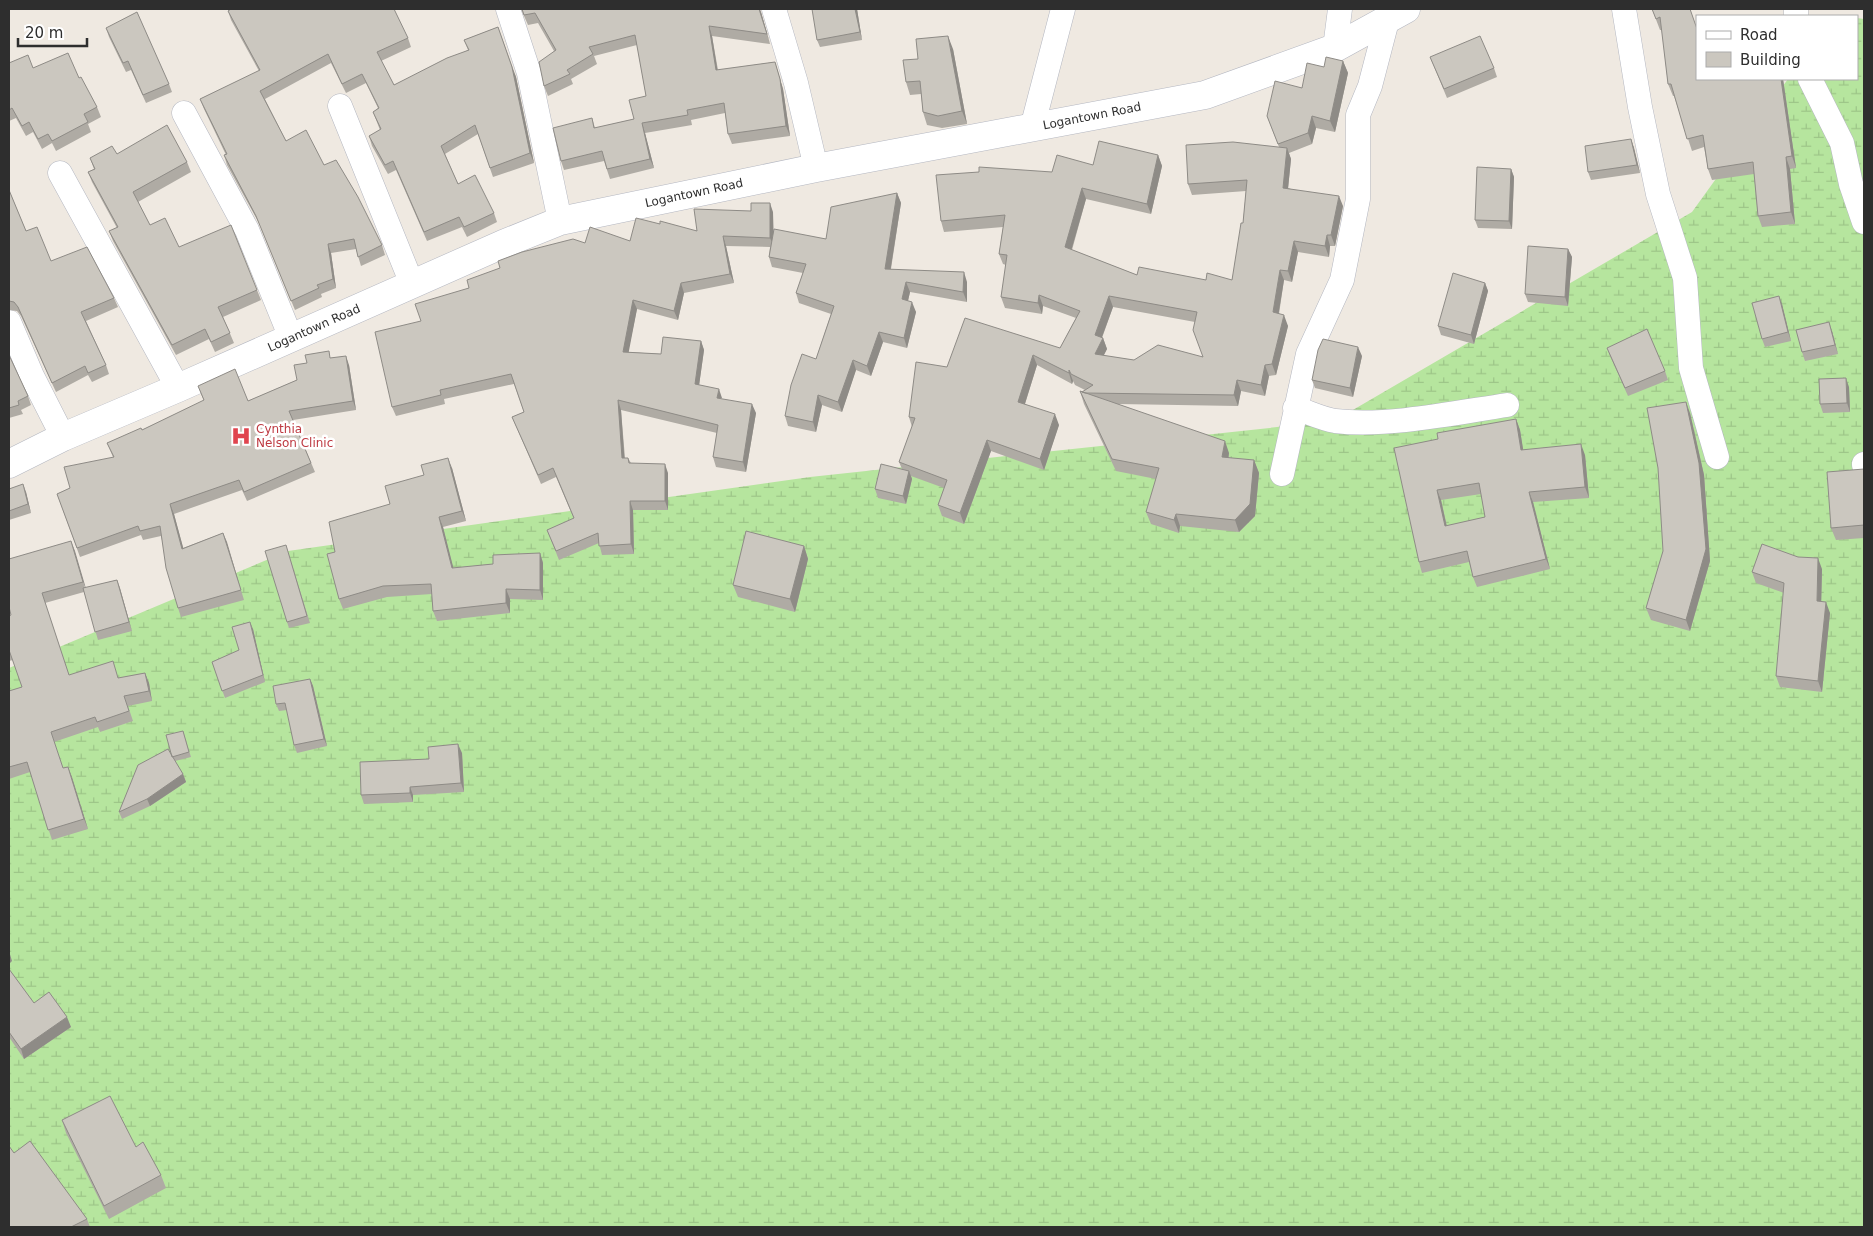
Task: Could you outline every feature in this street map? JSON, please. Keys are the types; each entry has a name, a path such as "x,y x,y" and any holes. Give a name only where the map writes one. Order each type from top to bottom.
{"street":[{"path":"508,9 529,73 560,221"},
{"path":"774,9 796,83 816,168"},
{"path":"1032,128 1063,9"},
{"path":"1335,48 1340,9"},
{"path":"1624,9 1640,107 1658,194 1685,278 1691,368 1717,457"},
{"path":"1282,474 1308,354 1342,280 1358,199 1358,116 1397,13"},
{"name":"Logantown Road","path":"9,464 63,437 560,221 816,168 1205,95 1335,48 1397,13"},
{"path":"1810,80 1842,143 1851,184 1864,222"},
{"path":"340,106 412,284"},
{"path":"184,113 247,230 291,338"},
{"path":"60,173 178,388"},
{"path":"9,322 32,376 63,437"},
{"path":"1295,408 1334,421 1367,421 1409,419 1507,405"}],"green space":[{"path":"1858,18 1864,19 1864,1227 9,1227 9,668 288,551 810,477 1334,421 1692,212 1787,80 1858,80"}],"building":[{"path":"231,9 394,9 408,38 377,52 394,85 447,58 469,50 464,40 498,27 512,67 530,153 490,168 475,125 441,146 458,184 475,175 494,213 464,227 459,217 424,232 393,161 385,165 369,136 381,129 373,112 379,108 362,74 342,84 328,54 260,91 286,141 306,130 324,165 336,160 358,197 382,245 358,257 354,239 328,244 333,279 317,285 319,288 291,301 256,216 224,155 227,154 200,99 260,70 228,11"},
{"path":"522,9 759,9 767,34 709,26 716,70 775,62 780,79 786,126 728,134 724,103 687,110 688,115 642,123 650,159 607,169 602,151 561,161 553,128 592,118 594,128 634,119 629,100 646,96 635,35 589,47 593,54 567,70 570,74 544,86 539,62 556,50 535,13 524,15"},
{"path":"812,9 855,9 860,32 817,40"},
{"path":"1652,9 1690,9 1696,26 1696,80 1781,80 1792,156 1786,157 1791,212 1758,216 1753,162 1708,169 1703,135 1687,139 1671,84 1668,84 1660,17 1656,19"},
{"path":"137,12 169,84 143,95 128,61 123,63 106,28"},
{"path":"948,36 962,111 938,116 923,112 920,81 906,82 903,60 918,59 916,39"},
{"path":"1480,36 1494,68 1444,89 1430,57"},
{"path":"68,53 79,78 81,77 97,107 84,114 88,122 52,141 48,134 38,139 29,122 22,126 12,108 9,110 9,63 28,55 33,68"},
{"path":"1326,57 1343,61 1330,121 1312,116 1308,133 1278,144 1267,116 1275,81 1302,88 1307,63 1324,67"},
{"path":"167,125 187,162 133,192 150,225 165,218 179,247 231,225 257,290 218,307 230,333 211,342 205,329 172,345 109,231 118,227 88,172 95,169 90,158 112,146 117,154"},
{"path":"1631,139 1637,165 1588,172 1585,146"},
{"path":"1099,141 1158,155 1147,204 1082,188 1065,247 1137,275 1139,267 1206,280 1207,273 1232,280 1241,223 1243,223 1247,180 1188,184 1186,145 1233,142 1287,148 1283,188 1339,196 1331,235 1327,235 1325,246 1294,241 1288,271 1280,270 1273,312 1284,315 1272,364 1265,365 1261,385 1237,380 1234,395 1085,393 1082,392 1093,385 1071,374 1069,370 1069,373 1033,355 1018,402 1055,414 1040,459 987,440 960,513 938,505 947,480 899,462 915,418 909,417 916,362 947,367 965,318 1060,348 1080,311 1039,295 1038,303 1001,297 1007,255 999,254 1005,215 941,221 936,175 979,172 979,167 1052,172 1057,155 1093,165","holes":["1109,296 1197,312 1193,330 1203,357 1158,345 1134,360 1095,354 1103,338 1095,335"]},
{"path":"1477,167 1511,169 1509,221 1475,220"},
{"path":"9,190 26,231 37,227 51,261 87,247 114,298 81,312 106,365 88,373 85,366 52,383 18,307 14,302 9,301"},
{"path":"897,193 885,269 964,272 963,292 906,282 902,299 912,302 904,338 879,332 867,366 853,360 838,402 818,395 813,422 785,416 791,385 802,354 816,359 834,306 796,293 806,264 769,257 774,229 826,239 831,207"},
{"path":"751,203 770,203 770,238 723,236 730,274 681,283 674,311 633,300 623,352 661,354 663,337 701,341 695,384 719,389 717,398 752,404 743,462 713,457 718,425 618,400 622,458 628,458 629,463 665,464 665,501 630,501 631,544 599,546 598,533 556,551 547,530 574,518 553,468 538,475 512,417 524,412 511,374 440,390 441,395 392,407 375,332 421,321 415,304 469,288 467,280 500,268 498,261 522,252 573,239 585,243 590,227 630,241 636,218 660,224 660,221 697,231 694,209 751,211"},
{"path":"1528,246 1568,249 1565,297 1525,294"},
{"path":"1453,273 1485,283 1471,335 1438,326"},
{"path":"1779,296 1788,332 1762,339 1752,303"},
{"path":"1829,322 1835,345 1802,352 1796,330"},
{"path":"1647,329 1665,371 1625,388 1607,348"},
{"path":"1323,339 1358,347 1350,388 1312,380 1318,350"},
{"path":"329,351 330,358 346,356 353,401 289,411 311,463 244,492 239,480 170,504 182,549 223,533 241,590 178,608 166,568 160,526 140,531 138,526 77,548 57,494 70,488 64,467 114,457 107,443 141,428 142,430 204,400 198,386 235,369 248,401 297,380 294,365 307,363 305,355"},
{"path":"9,355 28,396 18,401 19,405 9,408"},
{"path":"1846,378 1847,403 1820,404 1819,379"},
{"path":"1080,391 1225,441 1222,457 1254,460 1250,504 1235,520 1176,514 1174,520 1146,512 1159,468 1112,459"},
{"path":"1686,402 1699,463 1706,549 1686,620 1646,608 1663,551 1658,468 1647,408"},
{"path":"1516,419 1521,450 1581,444 1585,487 1529,492 1546,559 1473,577 1467,551 1419,562 1394,448 1438,439 1437,433","holes":["1479,483 1485,517 1445,526 1437,490"]},
{"path":"448,458 462,511 439,517 452,568 493,564 493,555 540,553 540,590 506,589 506,603 433,611 431,584 383,586 339,599 327,554 335,552 329,522 390,504 385,486 424,475 421,465"},
{"path":"881,464 909,471 903,496 875,489"},
{"path":"1864,469 1864,525 1831,528 1827,472"},
{"path":"23,484 28,504 9,511 9,489"},
{"path":"746,531 804,546 790,599 733,585"},
{"path":"71,541 83,582 42,593 69,675 113,661 118,678 145,673 149,691 124,696 129,711 97,722 95,717 51,732 63,768 68,767 84,819 48,830 27,762 9,767 9,691 22,687 9,650 9,616 11,615 9,607 9,559"},
{"path":"1762,544 1798,557 1818,558 1817,601 1826,602 1818,681 1776,676 1784,583 1752,572"},
{"path":"286,545 307,616 287,622 265,551"},
{"path":"117,580 129,622 95,632 83,588"},
{"path":"250,622 263,675 222,691 212,662 239,650 232,627"},
{"path":"310,679 324,739 294,745 285,703 276,704 273,686"},
{"path":"183,731 189,752 172,757 166,735"},
{"path":"458,744 461,783 410,787 410,793 361,795 360,762 429,759 428,747"},
{"path":"168,749 183,774 147,799 119,812 138,765"},
{"path":"9,969 34,1003 49,992 67,1017 21,1049 9,1032"},
{"path":"110,1096 136,1147 143,1142 161,1175 104,1206 62,1120"},
{"path":"30,1141 87,1219 71,1227 10,1227 9,1146 14,1153"}],"place":[{"name":"Cynthia Nelson Clinic","path":"241,436"}]}
